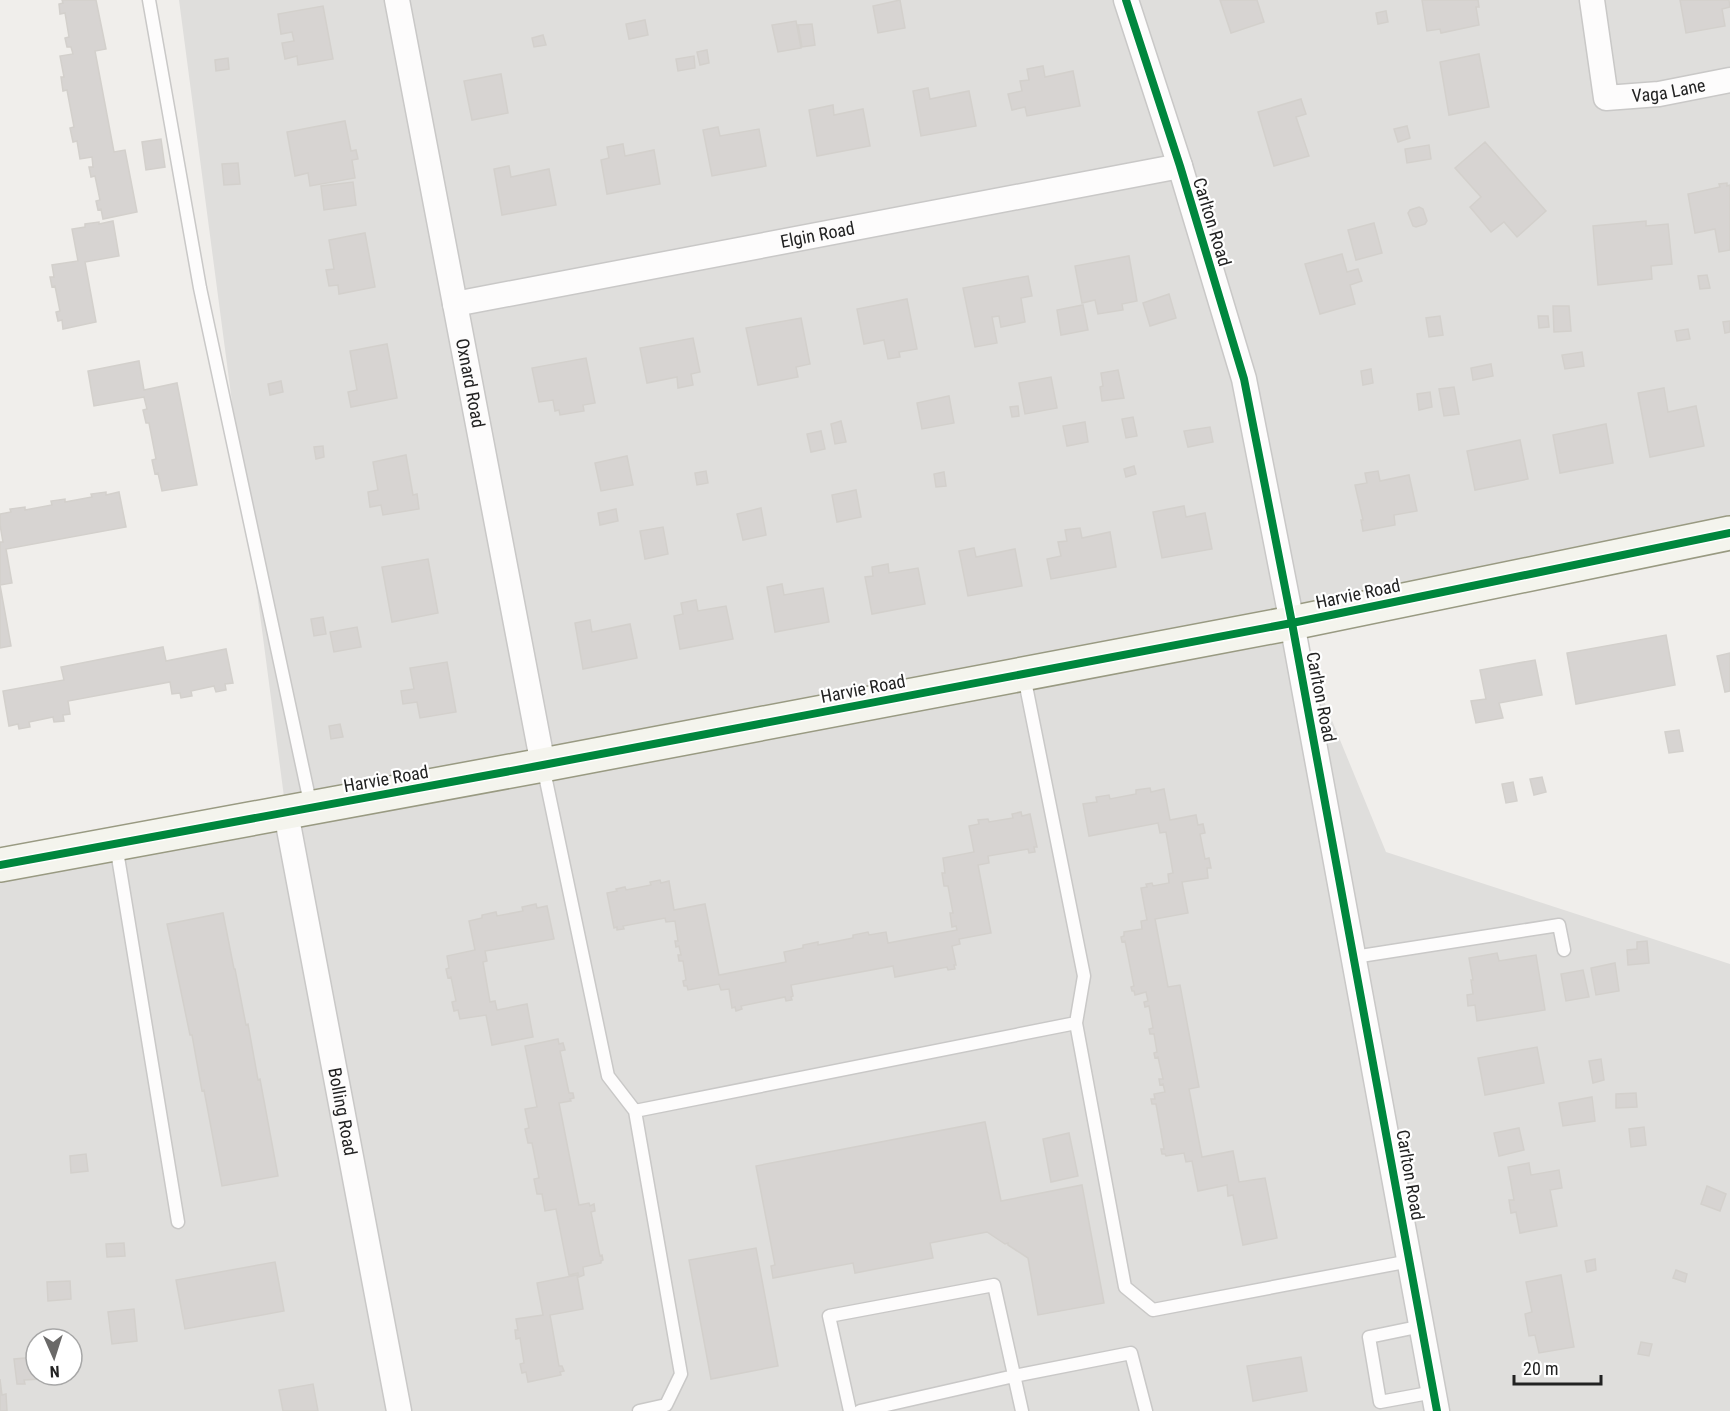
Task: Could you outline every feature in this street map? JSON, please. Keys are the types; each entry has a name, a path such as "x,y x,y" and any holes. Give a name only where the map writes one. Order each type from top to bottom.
{"street":[{"name":"Oxnard Road","path":"397,0 543,765"},
{"name":"Carlton Road","path":"1126,0 1180,166 1244,379 1292,623 1436,1402"},
{"name":"Vaga Lane","path":"1592,0 1606,98 1659,94 1730,80"},
{"name":"Elgin Road","path":"455,304 1180,166"},
{"name":"Harvie Road","path":"0,865 1292,623 1730,533"},
{"name":"Bolling Road","path":"299,810 399,1411"}],"lane":[{"path":"148,0 299,810"},
{"path":"1024,674 1084,976 1076,1023 1125,1287 1153,1310 1410,1261"},
{"path":"543,765 608,1076 635,1111 681,1374 666,1405 639,1411"},
{"path":"116,844 178,1222"},
{"path":"1354,957 1559,925 1563,950"},
{"path":"635,1111 1076,1023"},
{"path":"850,1411 829,1316 994,1285 1022,1411"},
{"path":"1422,1326 1369,1337 1376,1406 1436,1402"},
{"path":"860,1411 1014,1376 1131,1353 1146,1411"}],"shaded area":[{"path":"179,0 1730,0 1730,529 1292,623 1386,852 1730,964 1730,1411 0,1411 0,866 286,812"}],"building":[{"path":"62,0 96,0 106,49 95,51 114,152 125,150 137,212 103,219 96,201 100,200 95,176 91,177 89,167 93,167 92,157 80,159 77,141 73,142 70,128 74,127 67,90 63,91 61,77 64,77 60,56 73,54 71,47 67,47 65,38 69,37 65,13 60,14 59,4 63,3"},
{"path":"900,0 905,28 878,33 873,6"},
{"path":"1220,0 1257,0 1264,22 1231,33"},
{"path":"1422,0 1478,0 1479,7 1476,7 1479,25 1441,33 1440,29 1427,31"},
{"path":"1680,0 1729,0 1730,7 1722,9 1725,26 1686,33"},
{"path":"323,6 333,59 298,65 297,56 285,59 282,43 294,41 292,32 281,34 278,14"},
{"path":"1386,11 1388,22 1378,24 1376,13"},
{"path":"645,20 648,35 629,39 626,24"},
{"path":"796,21 801,48 778,52 772,25"},
{"path":"812,24 815,45 802,47 798,25"},
{"path":"543,35 546,45 534,47 532,38"},
{"path":"707,50 709,63 700,65 697,52"},
{"path":"1479,54 1489,107 1449,115 1440,62"},
{"path":"694,56 695,68 678,71 676,59"},
{"path":"228,58 229,69 216,71 215,60"},
{"path":"1043,66 1045,77 1073,71 1080,106 1027,116 1025,107 1012,110 1008,94 1022,91 1020,81 1029,80 1027,69"},
{"path":"501,74 508,113 472,120 464,81"},
{"path":"928,88 930,99 969,91 976,126 921,136 913,91"},
{"path":"1301,99 1306,114 1296,117 1309,156 1274,166 1258,112"},
{"path":"833,105 834,115 863,109 870,146 817,156 809,110"},
{"path":"345,121 351,151 356,150 358,159 352,160 355,178 310,186 308,173 295,176 287,132"},
{"path":"1407,126 1410,138 1398,142 1394,129"},
{"path":"718,127 720,136 759,129 766,166 712,176 703,130"},
{"path":"161,139 165,167 146,170 142,142"},
{"path":"1485,142 1546,211 1517,237 1504,222 1491,232 1470,207 1481,197 1455,168"},
{"path":"623,144 625,156 654,150 660,184 607,194 601,160 609,158 607,147"},
{"path":"1429,145 1431,159 1407,163 1405,149"},
{"path":"238,163 240,184 224,185 222,164"},
{"path":"509,166 511,177 549,169 556,205 502,215 494,169"},
{"path":"353,182 356,205 324,210 321,186"},
{"path":"1727,183 1727,186 1730,185 1730,250 1719,252 1715,229 1695,233 1688,194 1720,187 1719,184"},
{"path":"1419,207 1423,209 1427,221 1416,227 1413,226 1408,213"},
{"path":"113,221 119,256 85,262 96,322 63,329 62,320 58,321 56,312 60,311 55,286 52,287 50,277 54,277 52,265 78,261 72,229 85,227 85,224"},
{"path":"1646,221 1646,226 1668,224 1672,264 1651,266 1652,279 1598,285 1593,226"},
{"path":"1374,223 1382,253 1356,260 1348,230"},
{"path":"365,233 375,287 339,294 338,285 329,286 326,270 334,269 329,240"},
{"path":"1342,254 1347,272 1358,269 1362,281 1350,285 1355,304 1320,314 1305,264"},
{"path":"1129,256 1137,301 1122,304 1123,310 1098,314 1095,300 1082,303 1075,266"},
{"path":"1707,275 1710,288 1700,289 1698,276"},
{"path":"1028,276 1032,296 1021,298 1025,322 1001,327 999,316 992,317 997,343 975,347 963,288"},
{"path":"1169,294 1176,318 1150,326 1143,303"},
{"path":"907,299 917,349 899,352 900,357 888,359 884,340 864,344 857,309"},
{"path":"1083,305 1088,330 1061,335 1057,310"},
{"path":"1553,306 1569,306 1571,331 1554,332"},
{"path":"1440,316 1443,335 1429,337 1426,318"},
{"path":"1538,316 1548,316 1549,327 1539,328"},
{"path":"801,318 810,364 796,367 798,377 758,385 746,328"},
{"path":"1730,321 1730,332 1725,333 1723,322"},
{"path":"1688,329 1690,339 1677,341 1675,331"},
{"path":"693,338 700,372 691,374 693,385 678,388 677,377 647,383 640,348"},
{"path":"387,344 397,398 351,407 348,392 357,390 350,351"},
{"path":"1582,352 1584,366 1565,369 1562,355"},
{"path":"586,358 595,403 583,405 584,411 560,415 559,410 555,411 553,400 539,402 532,368"},
{"path":"139,361 144,390 177,383 197,485 162,491 152,460 156,459 149,423 146,423 143,410 147,409 144,397 94,406 88,371"},
{"path":"1491,364 1493,376 1473,380 1471,368"},
{"path":"1371,369 1373,383 1363,385 1361,371"},
{"path":"1118,370 1124,398 1102,401 1101,373"},
{"path":"1051,377 1057,408 1025,414 1019,383"},
{"path":"281,381 283,392 270,395 268,384"},
{"path":"1454,387 1459,414 1444,416 1439,389"},
{"path":"1664,388 1668,412 1696,406 1704,446 1650,457 1638,393"},
{"path":"1430,392 1432,407 1419,410 1417,394"},
{"path":"949,396 954,423 922,429 917,403"},
{"path":"1018,406 1019,416 1012,417 1010,407"},
{"path":"1133,417 1137,436 1126,438 1122,419"},
{"path":"841,421 846,442 835,444 831,424"},
{"path":"1085,422 1088,442 1067,446 1063,426"},
{"path":"1606,424 1613,463 1560,473 1553,435"},
{"path":"1210,427 1213,442 1188,447 1184,431"},
{"path":"821,431 825,449 811,452 807,434"},
{"path":"1520,440 1528,479 1475,490 1467,451"},
{"path":"323,446 324,457 316,459 314,447"},
{"path":"406,455 413,495 417,494 419,509 383,515 381,505 370,507 368,492 378,490 373,462"},
{"path":"627,456 633,485 601,491 595,463"},
{"path":"1134,466 1136,474 1126,477 1124,469"},
{"path":"706,471 708,483 697,485 695,473"},
{"path":"1378,471 1380,481 1409,475 1417,511 1394,515 1395,525 1363,531 1361,520 1363,520 1355,485 1367,483 1365,473"},
{"path":"944,472 946,486 936,487 934,474"},
{"path":"856,490 861,517 837,522 832,495"},
{"path":"106,492 106,495 119,492 126,527 6,549 12,583 0,585 0,542 3,542 0,514 11,512 10,509 25,507 25,510 52,505 51,501 65,499 65,502 92,497 91,494"},
{"path":"1184,506 1186,517 1205,513 1212,549 1162,558 1153,512"},
{"path":"761,508 766,535 743,540 737,514"},
{"path":"616,509 618,521 600,525 598,513"},
{"path":"663,527 668,554 645,559 640,531"},
{"path":"1080,528 1082,538 1110,532 1116,567 1051,579 1047,559 1061,556 1058,542 1067,541 1065,530"},
{"path":"974,548 976,557 1015,549 1022,586 968,596 959,551"},
{"path":"428,559 438,613 392,622 382,567"},
{"path":"888,564 889,573 918,568 925,604 872,614 865,577 873,576 872,567"},
{"path":"782,584 784,595 823,588 829,622 775,632 767,587"},
{"path":"0,585 11,646 0,648"},
{"path":"696,600 698,611 726,606 733,639 680,649 674,616 683,614 681,603"},
{"path":"323,617 326,634 314,636 311,619"},
{"path":"590,620 592,632 630,624 637,658 583,669 575,623"},
{"path":"357,627 361,647 334,652 330,632"},
{"path":"1666,635 1675,685 1576,704 1567,653"},
{"path":"163,647 166,661 226,649 233,683 225,684 226,690 216,692 214,686 191,691 192,696 181,698 180,693 172,694 170,682 68,701 70,714 63,715 64,721 54,722 53,717 29,722 30,727 19,729 18,724 9,726 3,691 64,680 61,667"},
{"path":"1730,653 1730,691 1725,692 1717,656"},
{"path":"1535,660 1542,695 1499,703 1503,718 1476,723 1471,701 1486,699 1480,670"},
{"path":"447,662 456,712 420,718 417,702 403,704 401,691 414,689 410,668"},
{"path":"340,724 343,737 331,739 329,726"},
{"path":"1679,730 1683,751 1669,753 1665,732"},
{"path":"1542,777 1546,792 1534,795 1530,779"},
{"path":"1513,782 1517,801 1506,803 1502,784"},
{"path":"1150,788 1151,792 1164,789 1170,820 1196,815 1198,825 1203,824 1205,833 1200,834 1205,859 1209,858 1211,868 1207,868 1208,878 1182,882 1188,913 1155,919 1168,987 1180,985 1199,1087 1189,1089 1202,1157 1233,1151 1239,1182 1265,1178 1277,1238 1243,1245 1233,1195 1228,1196 1227,1185 1198,1191 1192,1161 1186,1162 1184,1153 1166,1156 1162,1154 1161,1149 1164,1149 1156,1104 1152,1104 1151,1099 1155,1099 1154,1094 1165,1092 1159,1079 1163,1079 1158,1057 1155,1058 1154,1053 1157,1052 1154,1034 1150,1034 1149,1029 1153,1028 1149,1006 1145,1007 1144,1002 1148,1001 1146,992 1135,995 1132,991 1131,987 1134,986 1125,941 1122,942 1121,937 1124,936 1124,932 1142,929 1141,921 1147,920 1141,888 1147,887 1146,884 1152,883 1153,886 1169,883 1168,874 1173,873 1166,832 1160,833 1158,823 1089,836 1083,804 1097,802 1096,797 1109,795 1110,799 1136,794 1136,790"},
{"path":"1021,812 1022,816 1030,814 1037,847 1034,847 1035,852 1029,853 1028,849 988,856 989,863 978,865 991,933 959,939 960,944 952,946 955,969 948,970 947,967 895,977 893,966 791,985 792,1000 786,1001 785,997 741,1006 742,1009 736,1011 735,1007 732,1008 729,989 721,990 719,984 688,990 687,986 684,986 683,981 686,980 683,961 679,961 678,955 681,955 679,946 676,947 675,941 678,941 675,921 666,922 665,918 623,926 624,929 614,928 607,893 625,887 626,890 651,885 650,882 660,880 661,883 669,881 674,910 705,904 719,975 786,962 784,952 803,948 803,945 818,942 818,945 853,938 853,935 868,932 869,935 886,932 888,943 957,930 956,926 952,927 950,913 953,913 948,886 944,886 943,858 974,852 969,826 979,824 978,820 988,819 989,822 1013,818 1012,814"},
{"path":"536,904 537,908 547,906 554,939 485,951 487,961 483,962 490,1002 495,1001 497,1010 527,1004 533,1037 492,1045 486,1015 460,1019 458,1010 454,1011 452,1002 456,1001 451,977 448,978 446,969 449,968 447,956 475,950 469,921 496,912 497,916 523,911 522,907"},
{"path":"223,913 258,1080 260,1079 278,1176 222,1186 204,1090 202,1091 167,924"},
{"path":"1647,941 1649,963 1628,965 1627,950 1637,949 1637,942"},
{"path":"1497,953 1499,961 1536,955 1545,1010 1477,1021 1475,1005 1468,1006 1467,995 1473,994 1469,958"},
{"path":"1615,963 1619,991 1596,995 1591,968"},
{"path":"1583,970 1589,997 1566,1001 1561,974"},
{"path":"558,1039 559,1044 563,1043 565,1050 560,1051 569,1093 573,1093 574,1098 570,1099 571,1101 559,1103 579,1205 594,1204 595,1211 591,1212 600,1256 602,1255 603,1260 601,1263 583,1267 584,1275 579,1277 578,1273 569,1275 556,1209 545,1211 542,1194 537,1194 534,1179 539,1178 532,1143 528,1143 525,1129 529,1128 525,1109 537,1107 525,1046"},
{"path":"1537,1047 1544,1083 1485,1095 1478,1058"},
{"path":"1601,1059 1604,1080 1593,1083 1589,1061"},
{"path":"1636,1093 1637,1107 1616,1108 1616,1094"},
{"path":"1592,1097 1595,1121 1563,1126 1559,1103"},
{"path":"985,1122 1001,1201 1082,1185 1104,1303 1038,1315 1028,1258 1008,1243 1005,1244 987,1232 930,1243 933,1258 855,1273 853,1263 773,1278 771,1266 775,1265 756,1166"},
{"path":"1644,1127 1646,1145 1631,1147 1629,1129"},
{"path":"1519,1128 1524,1150 1499,1156 1494,1133"},
{"path":"1069,1133 1078,1176 1051,1182 1043,1139"},
{"path":"86,1154 88,1171 71,1173 70,1156"},
{"path":"1529,1163 1531,1175 1559,1170 1562,1188 1550,1190 1557,1226 1520,1233 1516,1212 1511,1213 1509,1200 1514,1200 1508,1167"},
{"path":"1707,1186 1726,1194 1720,1211 1701,1204"},
{"path":"124,1243 125,1256 107,1257 106,1244"},
{"path":"756,1248 778,1366 711,1379 689,1260"},
{"path":"1595,1259 1596,1270 1587,1272 1585,1261"},
{"path":"275,1262 284,1311 185,1329 176,1280"},
{"path":"1676,1270 1687,1274 1685,1282 1673,1278"},
{"path":"577,1275 583,1309 550,1315 559,1366 562,1366 564,1371 560,1372 561,1375 528,1382 526,1372 522,1373 520,1364 524,1363 520,1338 516,1339 515,1330 518,1330 516,1319 543,1315 537,1283"},
{"path":"1561,1275 1574,1347 1539,1353 1535,1335 1529,1336 1525,1314 1532,1312 1526,1282"},
{"path":"70,1281 71,1299 48,1301 47,1282"},
{"path":"134,1309 137,1341 112,1344 108,1312"},
{"path":"1641,1342 1652,1344 1649,1356 1638,1354"},
{"path":"1301,1357 1307,1391 1253,1401 1247,1366"},
{"path":"24,1358 24,1384 17,1384 14,1359"},
{"path":"0,1379 2,1395 6,1394 7,1411 0,1411"},
{"path":"313,1384 318,1411 283,1411 279,1390"}],"cycle path":[{"path":"1126,0 1180,166 1244,379 1292,623 1437,1411"},
{"path":"0,865 1292,623 1730,533"}]}
